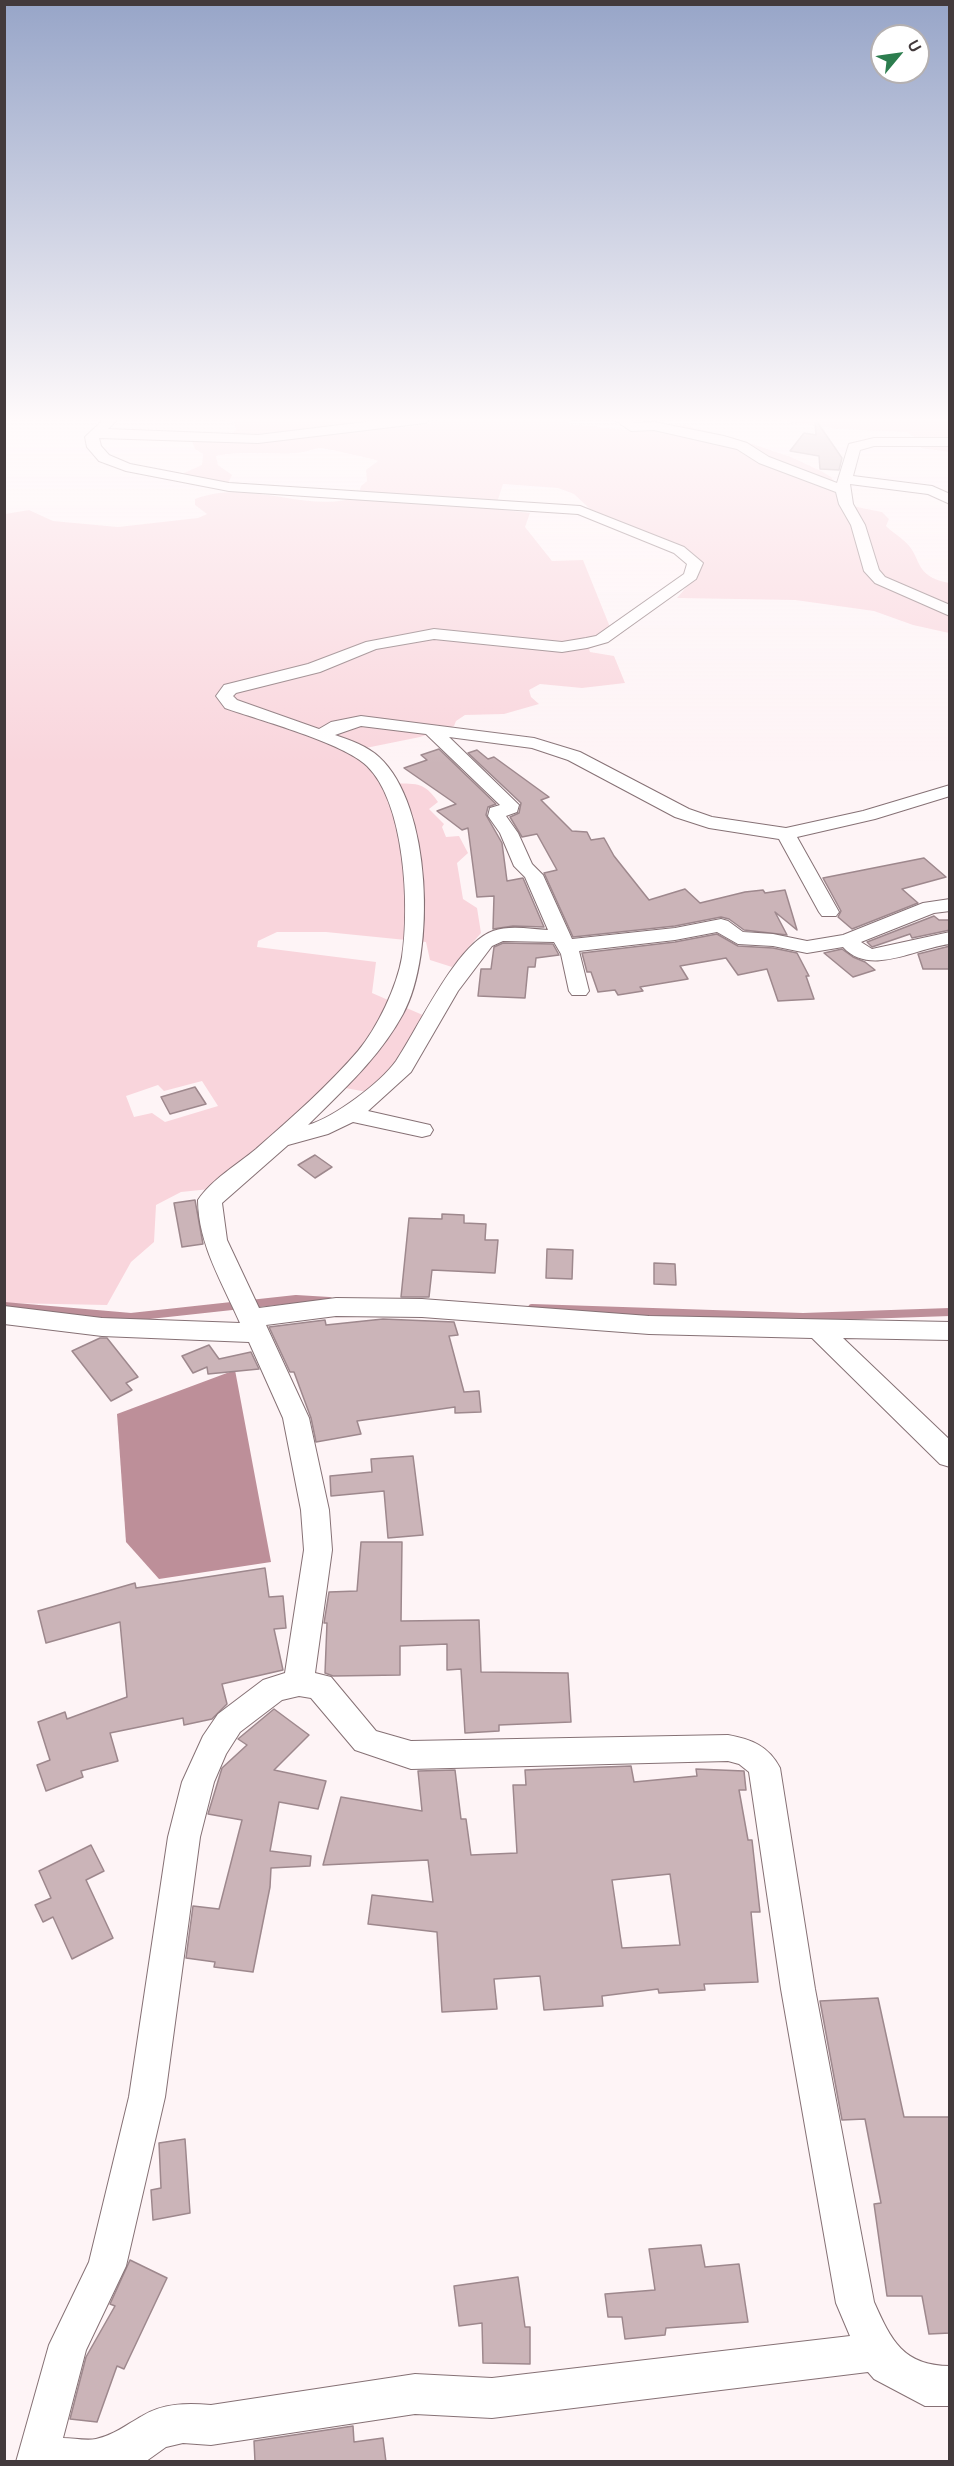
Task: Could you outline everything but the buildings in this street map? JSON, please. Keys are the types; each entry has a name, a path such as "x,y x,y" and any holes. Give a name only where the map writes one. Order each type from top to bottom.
{"street":[{"path":"300,1683 318,1550 315,1510 296,1418 215,1240 210,1218 210,1200 281,1139 366,1055 394,1012 412,958 414,879 402,807 391,784 373,761 350,746 231,704 224,696 230,689 314,669 372,645 434,634 562,647 602,639 691,576 695,563 679,550 640,534"},
{"path":"861,534 872,571 880,580 950,611"},
{"path":"320,736 337,726 361,721 534,743 556,748 682,813 709,822 786,834 868,815 950,790"},
{"path":"432,731 510,805 510,808 497,812 496,816 509,833 524,866 533,875 554,917 563,941 571,954 579,992"},
{"path":"786,834 829,912"},
{"path":"281,1139 320,1129 351,1114 403,1066 449,989 485,942 500,935 563,941 675,934 721,925 738,938 773,940 807,947 848,940 915,915 922,910 950,905"},
{"path":"848,940 859,952 870,956 933,939 950,938"},
{"path":"351,1114 422,1130"},
{"path":"4,1315 102,1327 336,1307 422,1308 649,1325 950,1331"},
{"path":"819,1329 950,1457"},
{"path":"876,2352 492,2398 415,2394 211,2425 183,2423 157,2429 128,2448 93,2460 36,2459 68,2345 107,2266 110,2255 147,2097 184,1836 198,1782 214,1746 229,1723 274,1689 300,1683 320,1686 352,1728 366,1741 411,1755 728,1748 746,1751 757,1757 764,1768 798,1989 855,2303 876,2352 888,2365 925,2386 950,2386"}],"shaded area":[{"path":"5,534 531,534 552,561 583,560 614,637 589,649 590,652 614,656 625,683 582,688 540,684 529,690 531,697 539,704 504,714 465,715 456,721 454,726 420,737 351,751 379,778 391,782 419,785 431,793 438,802 429,809 444,824 442,827 446,837 459,836 468,853 457,863 463,899 477,908 481,933 452,967 430,960 426,942 326,932 277,932 258,941 257,947 376,962 372,993 425,1016 397,1066 367,1092 329,1085 210,1189 181,1192 156,1205 154,1242 131,1262 107,1305 5,1303","holes":["202,1081 218,1106 165,1122 152,1113 134,1117 126,1096 158,1085 164,1091"]},
{"path":"648,534 896,534 909,545 929,576 949,583 949,633 913,625 874,611 795,600 677,598 695,577 700,567 673,545"},
{"path":"235,1370 271,1562 159,1579 126,1542 117,1414"}],"waterway":[{"path":"4,1306 131,1317 296,1299 329,1301"},
{"path":"532,1308 803,1317 950,1312"}]}
